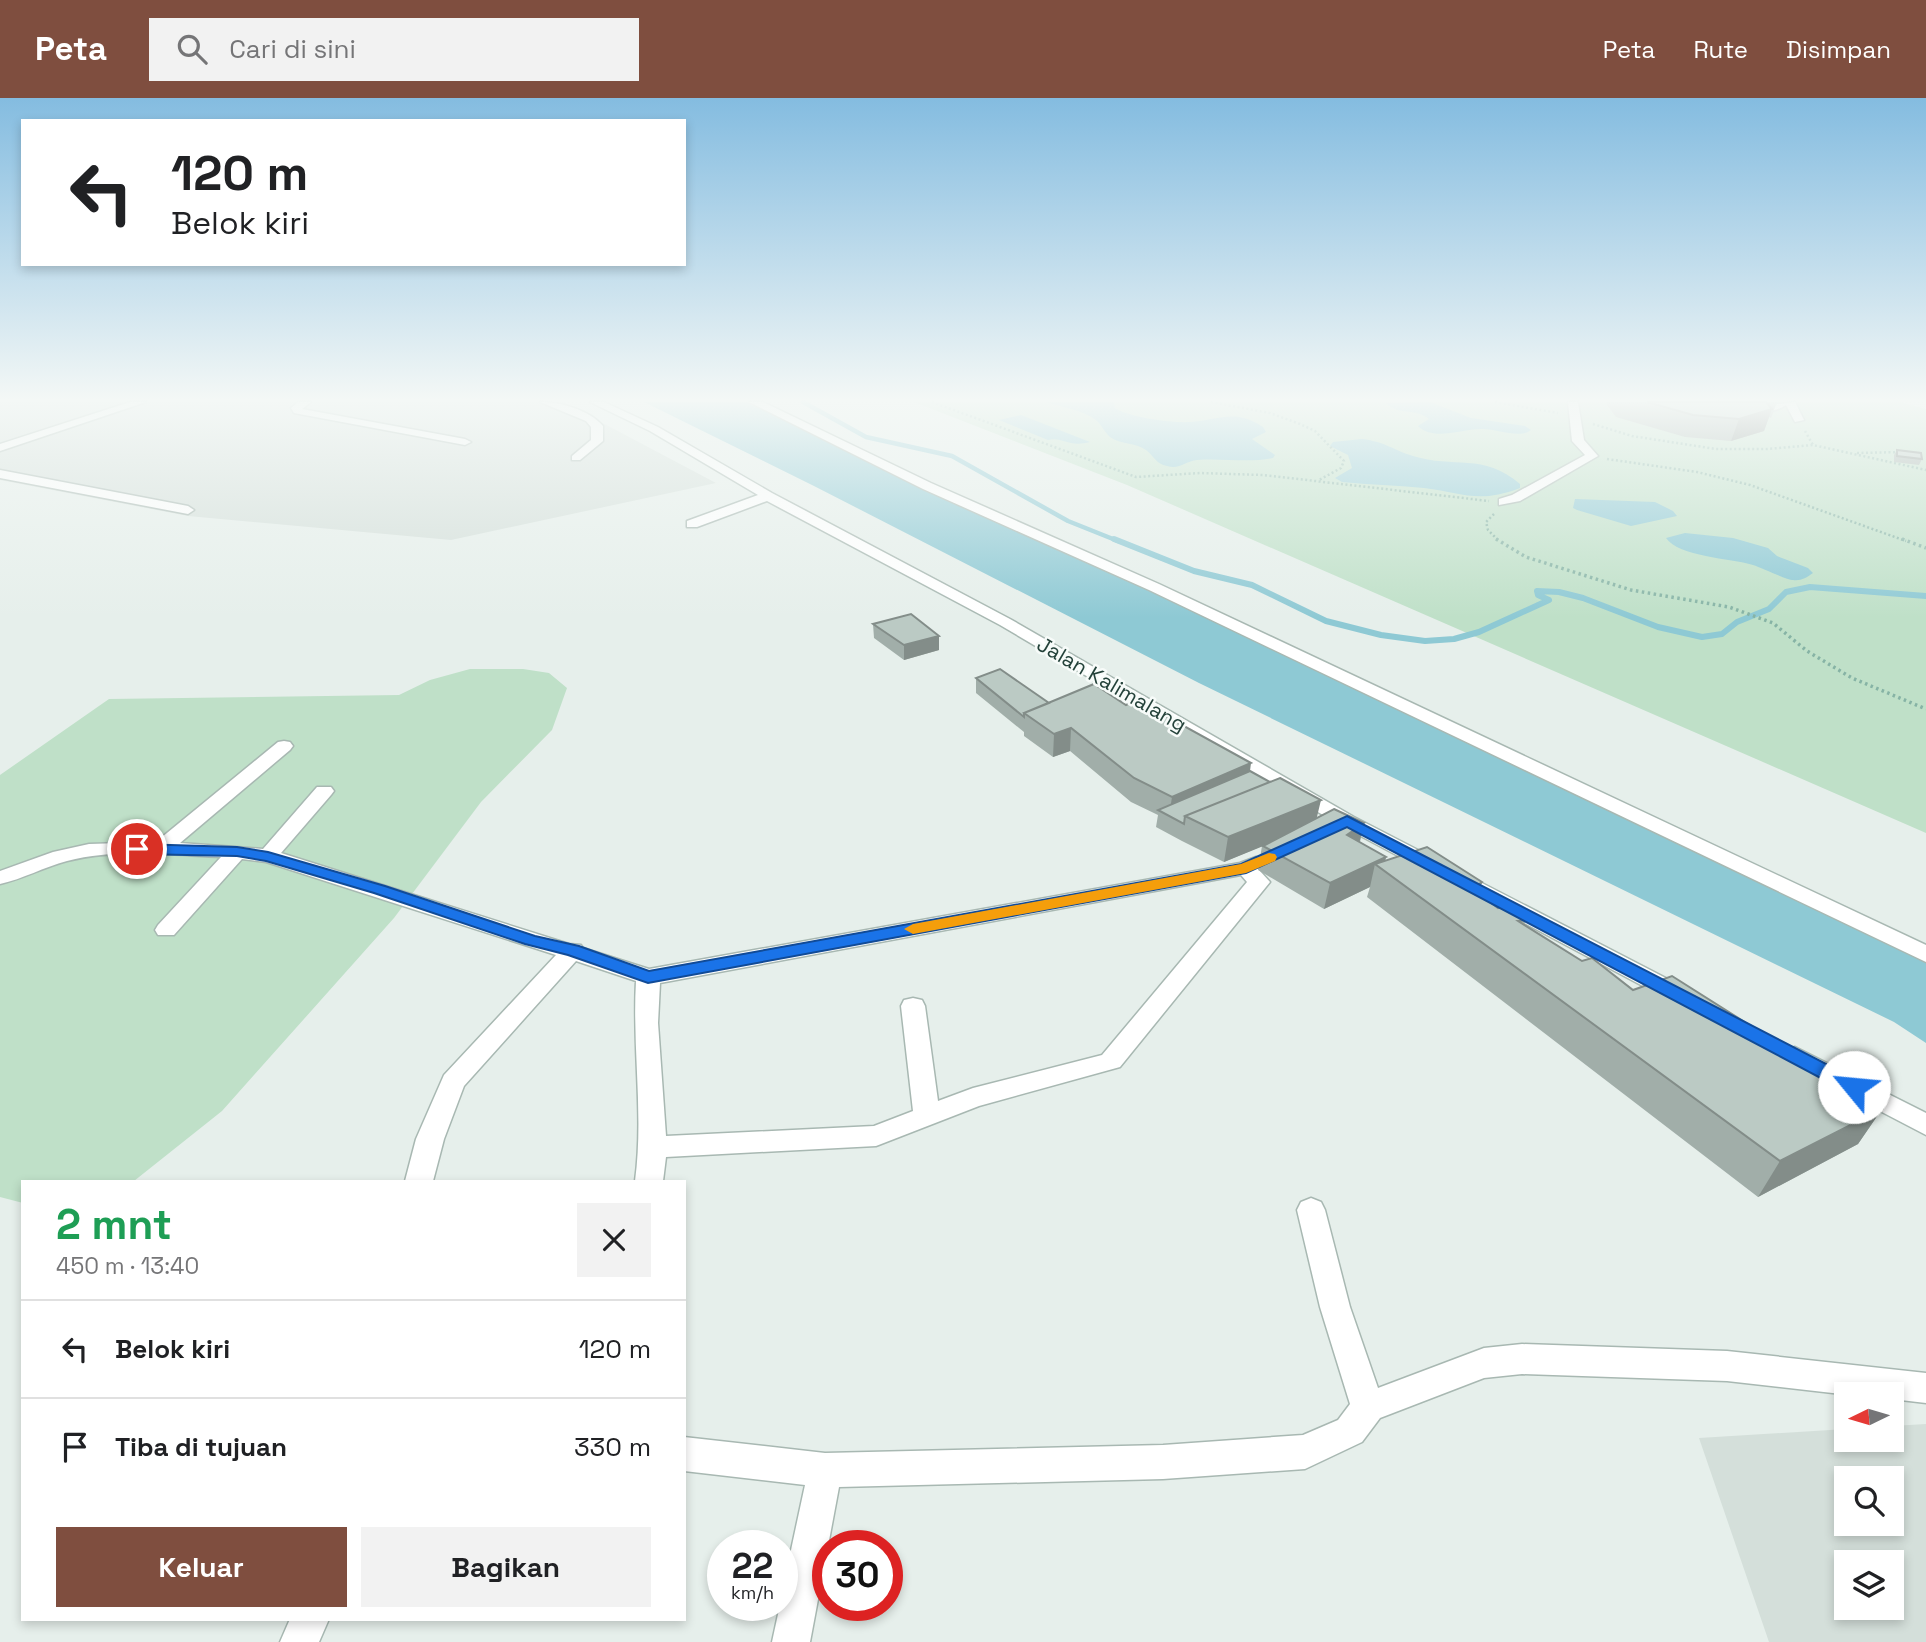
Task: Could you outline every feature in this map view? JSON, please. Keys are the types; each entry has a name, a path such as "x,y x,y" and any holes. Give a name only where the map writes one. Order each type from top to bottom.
{"street":[{"path":"0,474 188,510"},
{"name":"Jalan Kalimalang","path":"731,474 1005,622 1347,821 1692,1002"},
{"path":"902,474 1154,587 1926,954"},
{"path":"1503,502 1516,498 1559,474"},
{"path":"692,524 768,496"},
{"path":"162,848 284,746"},
{"path":"268,856 324,791"},
{"path":"1324,831 1347,821"},
{"path":"0,878 69,854 89,850 162,848 268,856 531,940 573,950 648,977 1246,868 1279,852"},
{"path":"166,930 237,852"},
{"path":"653,1147 876,1136 973,1098 1111,1061 1259,882 1246,868"},
{"path":"419,1180 429,1139 453,1083 573,950"},
{"path":"648,977 646,1023 653,1147 649,1180"},
{"path":"913,1006 926,1115"},
{"path":"1778,1047 1926,1125"},
{"path":"1311,1210 1335,1307 1368,1407"},
{"path":"686,1454 825,1470 1163,1462 1305,1452 1350,1431 1368,1407 1484,1363 1522,1359 1727,1366 1926,1388"},
{"path":"791,1642 825,1470"},
{"path":"299,1642 309,1621"}],"path":[{"path":"1128,474 1136,477 1183,474"},
{"path":"1216,474 1318,481 1419,495 1503,502"},
{"path":"1318,481 1330,474"},
{"path":"1706,474 1750,485 1926,548"},
{"path":"1503,502 1486,522 1488,530 1497,540 1526,557 1631,590 1740,610 1773,623 1807,651 1852,678 1926,709"}],"shaded area":[{"path":"0,474 699,474 716,483 451,540 188,516 0,480"},
{"path":"1926,1424 1926,1642 1769,1642 1699,1438 1834,1430 1834,1452 1904,1452 1904,1425"}],"green space":[{"path":"1099,474 1926,474 1926,833"},
{"path":"470,669 523,669 549,673 567,688 552,730 481,802 394,918 222,1111 135,1180 21,1180 21,1202 0,1197 0,775 109,699 399,695 430,680"}],"water":[{"path":"790,474 907,474 1926,954 1926,1043 1894,1022 1199,683"},
{"path":"1342,474 1506,474 1520,484 1520,488 1493,495 1471,496 1424,488 1342,482 1335,478"},
{"path":"1575,499 1655,502 1677,516 1631,526 1577,510 1573,508"},
{"path":"1685,533 1733,538 1768,548 1777,556 1808,568 1813,573 1801,580 1790,579 1753,565 1693,553 1666,538"}],"building":[{"path":"911,614 939,636 904,645 873,624"},
{"path":"1000,669 1049,703 1024,713 1024,717 976,678"},
{"path":"1094,684 1126,705 1137,700 1251,763 1172,797 1134,778 1071,728 1054,734 1024,713"},
{"path":"1250,771 1270,782 1185,816 1184,824 1158,810"},
{"path":"1280,778 1321,800 1228,837 1185,816"},
{"path":"1334,809 1364,823 1347,835 1386,857 1330,883 1263,846"},
{"path":"1427,847 1482,882 1473,889 1498,908 1506,905 1526,920 1518,921 1582,961 1592,958 1633,990 1672,976 1882,1109 1780,1161 1375,864"}],"waterway":[{"path":"984,474 1068,521 1118,541"},
{"path":"1114,539 1194,571 1252,585 1326,621 1381,635 1425,641 1454,639 1479,632 1549,600 1538,595 1537,591 1559,592 1583,598 1658,627 1702,637 1722,634 1737,622 1769,609 1786,592 1810,587 1926,596"}],"slow traffic":[{"path":"913,929 1246,868 1269,857"}],"route":[{"path":"137,849 237,852 268,856 531,940 573,950 648,977 1246,868 1347,821 1854,1087"}]}
